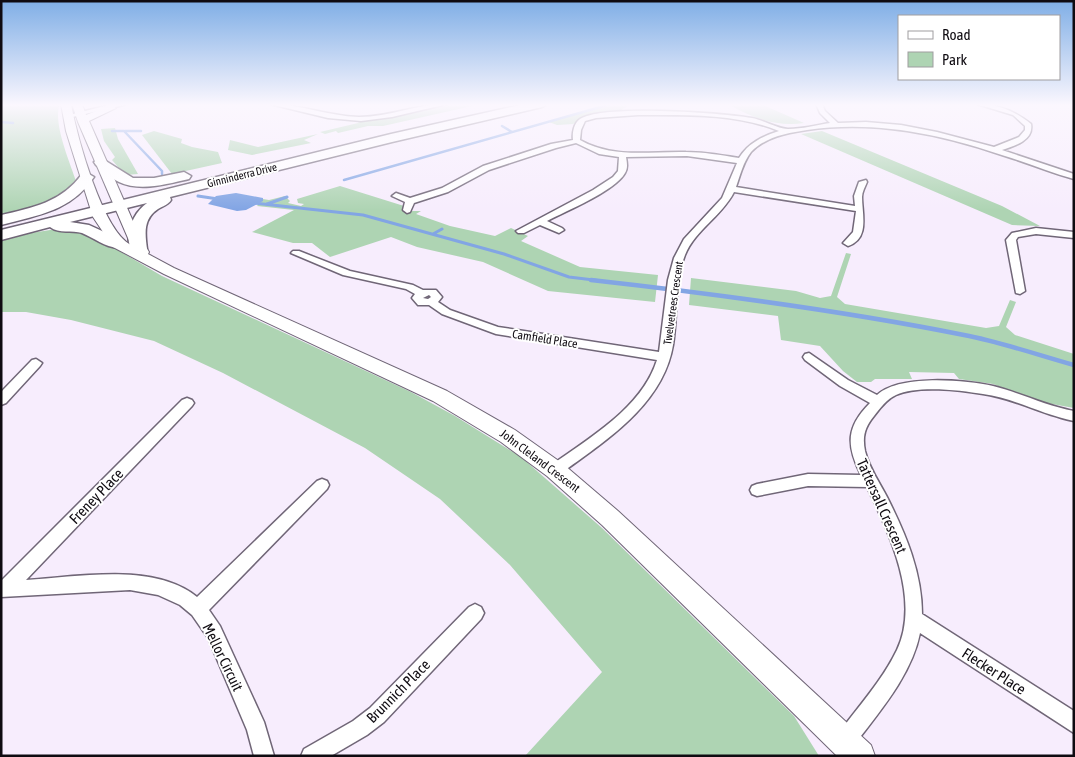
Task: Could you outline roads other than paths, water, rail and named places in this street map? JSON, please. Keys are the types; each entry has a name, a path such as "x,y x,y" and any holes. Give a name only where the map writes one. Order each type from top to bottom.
{"main road":[{"name":"Ginninderra Drive","path":"285,159 361,139"},
{"name":"Ginninderra Drive","path":"285,159 380,139"},
{"path":"101,162 121,178 139,182 233,172 285,159"},
{"name":"Ginninderra Drive","path":"1,222 96,206 233,172"},
{"path":"139,249 136,231 140,217 151,207 233,172"},
{"path":"1,222 58,203 78,189 87,177"},
{"name":"Ginninderra Drive","path":"1,235 31,228 96,206"},
{"path":"31,228 74,226 118,244"}],"street":[{"name":"John Cleland Crescent","path":"74,139 96,206 108,231 118,244 154,263 440,396 502,432 555,470 610,518 852,749"},
{"name":"John Cleland Crescent","path":"91,139 139,249 154,263"},
{"name":"Twelvetrees Crescent","path":"555,470 624,417 645,394 664,357 673,290 682,250 692,235 725,201 732,189 741,161 750,149 765,139"},
{"name":"Twelvetrees Crescent","path":"955,139 996,149 1074,177"},
{"path":"996,149 1020,139"},
{"path":"396,196 409,205 445,190 486,168 554,146 577,141 592,149 622,154 689,154 741,161"},
{"path":"521,231 612,182 622,172 624,164 622,154"},
{"path":"848,243 855,239 859,233 860,209 858,196 863,182"},
{"path":"732,189 860,209"},
{"path":"540,221 559,230"},
{"path":"1020,291 1011,240 1014,235 1036,231 1074,235"},
{"name":"Camfield Place","path":"296,253 347,273 409,287 422,293 418,296 418,301 424,303 431,302 446,312 496,330 664,357"},
{"path":"809,357 844,384 878,401"},
{"path":"1,400 36,363"},
{"name":"Tattersall Crescent","path":"852,749 908,647 914,619 914,589 906,559 860,459 855,441 858,427 878,401 891,391 907,387 972,387 1005,394 1052,412 1074,416"},
{"name":"Freney Place","path":"3,589 188,403"},
{"path":"757,490 808,480 870,481"},
{"path":"198,609 322,485"},
{"name":"Mellor Circuit","path":"3,589 130,582 160,586 186,599 198,609 214,632 257,729 264,756"},
{"name":"Brunnich Place","path":"311,756 360,728 376,715 475,613"},
{"name":"Flecker Place","path":"914,619 1074,724"}],"water":[{"path":"236,193 263,198 263,201 246,210 237,211 208,204 216,196"}],"waterway":[{"path":"132,139 162,171 162,174"},
{"path":"344,180 487,139"},
{"path":"198,196 218,199"},
{"path":"267,204 287,197"},
{"path":"253,203 363,215 504,254 569,277 602,281"},
{"path":"433,234 442,229"},
{"path":"591,280 824,310 917,326 978,338 1074,365"}]}
